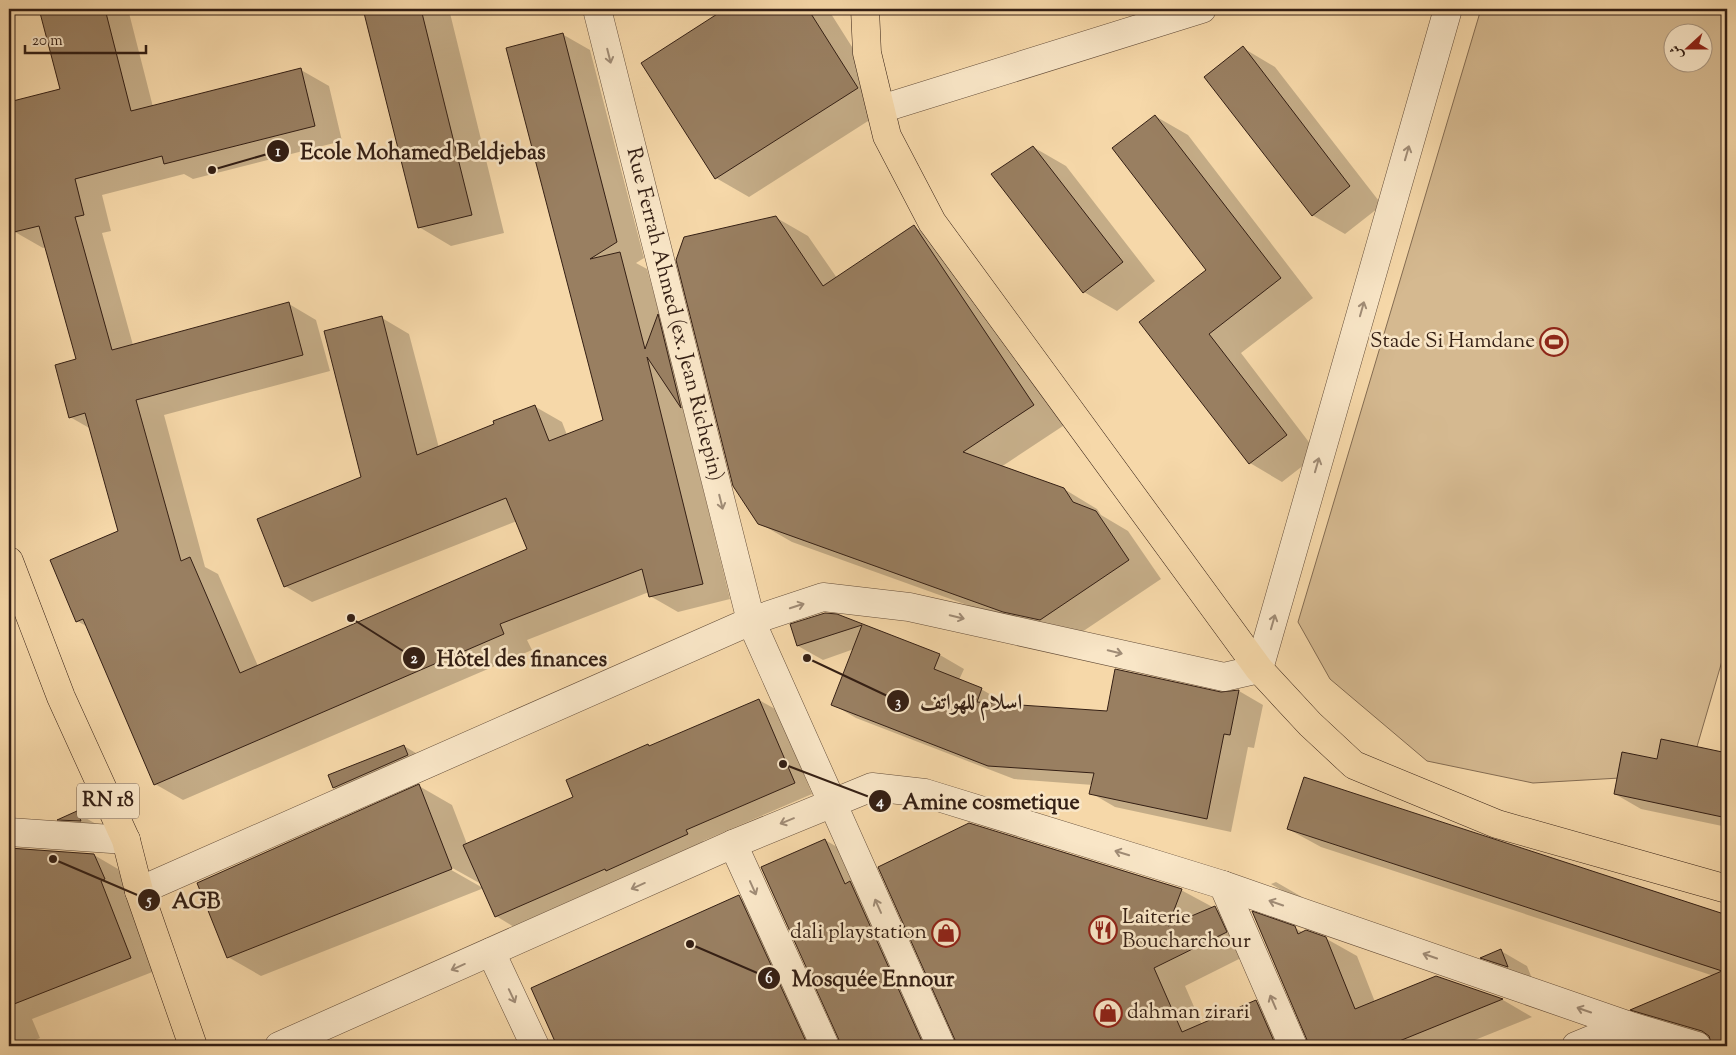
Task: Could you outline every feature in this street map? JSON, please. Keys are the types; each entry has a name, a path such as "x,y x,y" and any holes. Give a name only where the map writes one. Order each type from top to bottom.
{"main road":[{"path":"865,9 867,53 887,136 932,222 1259,668 1310,724 1354,765 1497,824 1727,889"},
{"name":"RN 18","path":"9,561 61,697 126,840 139,891 193,1046"}],"street":[{"name":"Rue Ferrah Ahmed (ex. Jean Richepin)","path":"597,9 751,621 941,1046"},
{"path":"881,109 1202,9"},
{"path":"139,891 751,621 823,597 909,606 1224,677 1259,668 1448,9"},
{"path":"279,1046 733,844 872,786 925,793 1223,885 1630,1035 1696,1046"},
{"path":"9,832 126,840"},
{"path":"733,844 825,1046"},
{"path":"1223,885 1293,1046"},
{"path":"491,952 535,1046"},
{"path":"1576,1046 1630,1035"}],"shaded area":[{"name":"Stade Si Hamdane","path":"1481,9 1727,9 1727,644 1689,774 1533,783 1427,761 1330,679 1298,622"}],"building":[{"path":"39,9 105,9 131,111 301,68 315,126 164,164 162,156 75,179 84,215 75,217 112,350 289,302 303,355 136,400 181,561 190,557 240,673 527,549 506,498 284,587 257,519 361,477 324,331 382,316 417,455 494,424 493,421 535,405 549,441 603,420 506,48 563,33 617,242 590,259 620,252 645,349 658,314 681,408 647,357 703,584 649,597 642,569 500,624 504,634 154,785 83,619 76,622 50,560 118,531 85,413 69,418 55,365 76,359 39,226 14,232 9,213 9,102 60,89"},
{"path":"363,9 421,9 472,215 418,228"},
{"path":"725,9 808,9 858,88 715,179 641,63"},
{"path":"1243,46 1350,186 1312,216 1204,77"},
{"path":"1155,115 1281,278 1209,334 1287,435 1249,464 1139,322 1206,270 1112,148"},
{"path":"1033,146 1123,262 1083,293 991,174"},
{"path":"776,216 823,286 914,225 1034,405 963,452 1064,488 1073,502 1096,511 1129,560 1040,620 1003,612 758,524 733,486 676,260 684,237"},
{"path":"825,613 837,614 940,654 934,669 982,688 977,702 1107,711 1115,669 1221,692 1239,690 1230,735 1224,734 1207,819 1089,794 1094,773 988,766 831,705 862,625 797,646 790,624"},
{"path":"759,699 795,783 686,830 688,834 606,871 605,869 495,917 463,845 573,797 566,780"},
{"path":"1661,739 1727,753 1727,818 1614,794 1622,752 1657,759"},
{"path":"404,745 408,755 333,788 328,775"},
{"path":"1304,777 1727,915 1727,1046 1712,1046 1709,1036 1702,1031 1630,1010 1722,971 1287,829"},
{"path":"419,784 452,869 227,958 197,883"},
{"path":"77,811 81,821 57,820"},
{"name":"Laiterie Boucharchour","path":"969,823 1182,889 1168,926 1215,906 1227,932 1154,968 1182,1032 1256,1000 1276,1046 956,1046 878,867"},
{"path":"825,839 845,884 850,881 924,1046 840,1046 839,1040 761,867"},
{"path":"9,848 94,854 105,879 101,881 131,958 9,1006"},
{"path":"739,895 808,1046 557,1046 531,988"},
{"path":"1252,911 1295,926 1298,934 1306,930 1326,937 1355,1009 1436,976 1503,999 1387,1046 1308,1046"},
{"path":"1501,949 1508,967 1480,958"}],"place":[{"name":"Ecole Mohamed Beldjebas","path":"212,170"},
{"name":"Stade Si Hamdane","path":"1554,342"},
{"name":"Hôtel des finances","path":"351,618"},
{"name":"اسلام للهواتف","path":"807,658"},
{"name":"Amine cosmetique","path":"783,764"},
{"name":"AGB","path":"53,859"},
{"name":"Laiterie Boucharchour","path":"1103,930"},
{"name":"dali playstation","path":"946,933"},
{"name":"Mosquée Ennour","path":"690,944"},
{"name":"dahman zirari","path":"1108,1013"}]}
